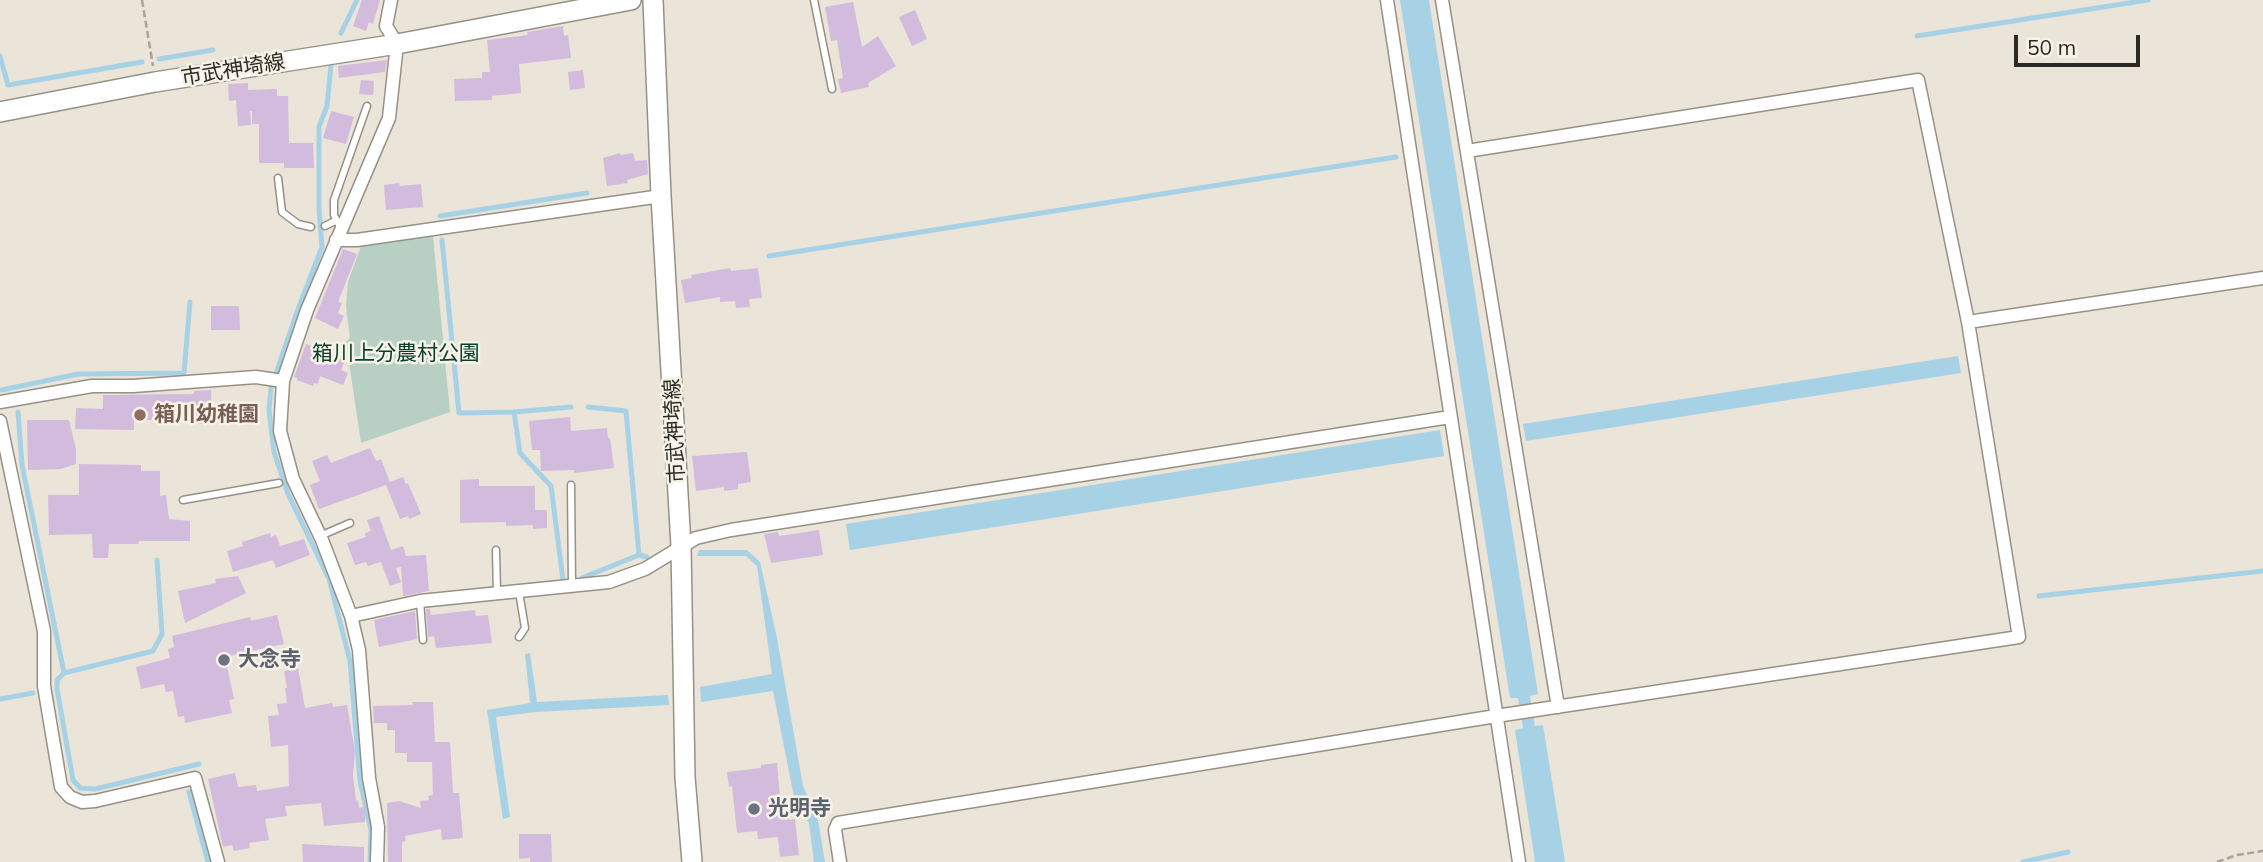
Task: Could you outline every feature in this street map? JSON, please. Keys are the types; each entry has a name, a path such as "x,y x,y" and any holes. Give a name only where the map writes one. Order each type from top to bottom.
{"main road":[{"name":"市武神埼線","path":"0,112 155,82 397,44 631,0"},
{"name":"市武神埼線","path":"653,0 681,546 685,776 692,862"}],"street":[{"path":"377,862 378,827 369,778 359,650 351,616 320,536 293,479 280,430 276,380 338,230 389,118 397,44 386,26 391,0"},
{"path":"1387,0 1518,862"},
{"path":"1442,0 1558,707"},
{"path":"839,862 835,831 838,823 1519,712 2019,637 1968,322 1918,80 1467,150"},
{"path":"338,230 357,240 661,196"},
{"path":"1968,322 2263,278"},
{"path":"0,402 93,386 133,386 256,377 276,380"},
{"path":"351,616 421,601 609,582 645,569 696,538 731,530 1450,417"},
{"path":"0,421 44,631 44,686 61,787 71,797 82,802 195,778 218,862"}],"lane":[{"path":"814,0 832,89"},
{"path":"338,230 334,200 367,106"},
{"path":"278,178 282,212 298,224 312,227"},
{"path":"325,226 338,230"},
{"path":"183,500 279,483"},
{"path":"571,485 572,587"},
{"path":"320,536 349,523"},
{"path":"496,550 497,594"},
{"path":"519,592 525,628 519,637"},
{"path":"421,601 423,640"}],"path":[{"path":"142,0 155,82"},
{"path":"2217,862 2237,855 2263,851"}],"green space":[{"name":"箱川上分農村公園","path":"433,236 450,412 361,443 346,342 350,338 346,307 348,282 361,246"}],"water":[{"path":"1400,0 1429,0 1538,694 1530,696 1535,726 1543,725 1565,862 1535,862 1515,730 1523,728 1518,698 1510,698"},
{"path":"1958,356 1961,373 1526,441 1523,424"},
{"path":"1440,430 1444,456 850,550 846,524"},
{"path":"699,550 747,550 760,562 777,638 803,786 818,820 825,862 814,862 809,823 796,807 773,691 701,702 700,687 772,674 757,566 746,556 697,556"},
{"path":"530,653 537,702 668,695 669,705 536,712 496,717 510,817 503,819 487,710 530,703 525,654"}],"building":[{"path":"362,0 380,0 373,24 369,22 366,31 353,26"},
{"path":"853,2 862,47 878,36 896,66 868,83 869,87 841,93 838,79 843,78 837,40 831,41 825,7"},
{"path":"915,10 927,39 912,46 899,17"},
{"path":"563,26 564,36 568,35 571,58 519,64 521,93 492,96 492,100 455,101 454,79 482,78 482,72 490,72 487,40 528,35 527,32"},
{"path":"387,60 385,72 339,78 338,66"},
{"path":"583,70 585,88 570,90 568,72"},
{"path":"361,80 374,81 373,95 359,94"},
{"path":"248,83 248,90 277,89 277,96 288,96 289,143 313,143 314,168 284,168 284,163 259,163 259,124 252,124 250,111 251,125 238,126 236,100 229,101 228,84"},
{"path":"331,111 354,117 346,144 323,138"},
{"path":"620,153 633,153 635,161 647,160 648,174 627,180 628,183 607,186 603,158"},
{"path":"399,183 400,186 421,184 423,207 386,210 384,185"},
{"path":"343,249 357,254 338,302 342,303 338,313 344,316 338,329 315,318"},
{"path":"730,268 731,271 758,268 762,298 749,299 750,307 736,308 735,301 720,302 720,297 685,303 681,280 692,278 691,275"},
{"path":"211,306 239,306 240,330 211,330"},
{"path":"306,344 345,360 341,370 348,373 343,385 320,376 318,384 314,383 313,386 294,377"},
{"path":"211,390 212,424 194,424 194,420 134,420 134,430 75,429 76,408 103,409 103,395 194,394 194,391"},
{"path":"570,417 571,431 607,428 614,468 574,473 574,470 541,471 540,450 532,450 529,421"},
{"path":"27,420 69,420 76,449 76,464 61,469 28,470"},
{"path":"370,448 376,461 381,459 390,482 403,477 406,484 408,483 421,514 400,519 386,485 319,509 310,485 320,481 312,461 327,455 331,463"},
{"path":"747,452 751,482 738,484 738,489 724,491 724,487 696,491 692,456"},
{"path":"79,464 141,465 141,471 160,471 160,496 166,495 169,519 190,521 190,541 109,544 108,558 93,558 92,534 49,535 48,495 79,495"},
{"path":"479,479 479,486 535,486 535,510 547,510 547,528 533,529 533,525 506,526 506,522 460,523 460,480"},
{"path":"379,516 391,550 403,546 406,556 426,555 429,591 403,596 401,567 396,568 401,582 390,586 381,562 368,566 366,562 355,565 347,543 366,537 365,533 371,531 367,520"},
{"path":"819,530 823,555 771,563 764,534 778,532 779,536"},
{"path":"270,533 271,537 276,535 280,546 304,539 310,555 276,568 273,560 233,572 227,551 243,546 242,542"},
{"path":"238,576 246,593 185,623 178,591 216,583 215,579"},
{"path":"426,609 430,609 431,615 475,610 476,616 488,615 492,643 436,648 434,636 428,637"},
{"path":"415,611 417,639 379,647 374,620"},
{"path":"277,615 284,644 225,657 234,699 229,700 232,713 185,723 184,716 178,717 173,691 166,692 164,684 141,689 136,667 170,658 168,649 174,647 172,636 250,617 251,621"},
{"path":"298,668 305,708 332,703 333,707 347,705 355,752 353,775 356,801 358,800 359,808 365,807 365,822 324,826 321,803 285,806 287,816 265,819 269,840 249,843 250,848 234,851 232,845 223,847 208,779 235,773 238,787 256,785 257,791 289,786 288,745 271,747 268,716 279,715 277,704 287,703 284,671"},
{"path":"412,702 433,702 435,742 450,742 453,793 459,793 463,838 442,840 441,829 405,836 406,841 402,842 402,862 388,862 387,803 399,801 421,808 420,801 429,800 428,796 433,795 432,762 407,762 407,753 395,753 395,730 387,730 387,723 374,723 373,706 413,705"},
{"path":"777,763 781,809 787,808 789,820 795,819 799,855 780,857 778,837 758,839 757,831 737,833 732,786 729,787 727,772"},
{"path":"519,834 551,834 552,862 519,859"},
{"path":"302,844 364,847 364,862 303,862"}],"waterway":[{"path":"341,33 357,0"},
{"path":"1917,36 2148,0"},
{"path":"159,59 213,50"},
{"path":"0,56 8,85 142,62"},
{"path":"331,65 327,106 319,127 322,247 271,388 269,410 274,452 288,494 329,579 350,661 360,781 371,830 370,862"},
{"path":"769,256 1396,157"},
{"path":"440,216 587,193"},
{"path":"442,240 459,413 571,407"},
{"path":"2,390 78,374 184,373 190,302"},
{"path":"588,407 626,411 639,555 647,557"},
{"path":"18,412 22,465 64,673 57,680 57,689 73,780 80,788 95,789 199,764"},
{"path":"514,412 520,453 551,486 563,580"},
{"path":"582,578 639,555"},
{"path":"64,673 153,651 162,634 157,560"},
{"path":"2039,596 2263,571"},
{"path":"0,699 33,693"},
{"path":"189,792 208,862"},
{"path":"2023,862 2068,852"}],"place":[{"name":"箱川幼稚園","path":"140,415"},
{"name":"大念寺","path":"224,660"},
{"name":"光明寺","path":"754,809"}]}
